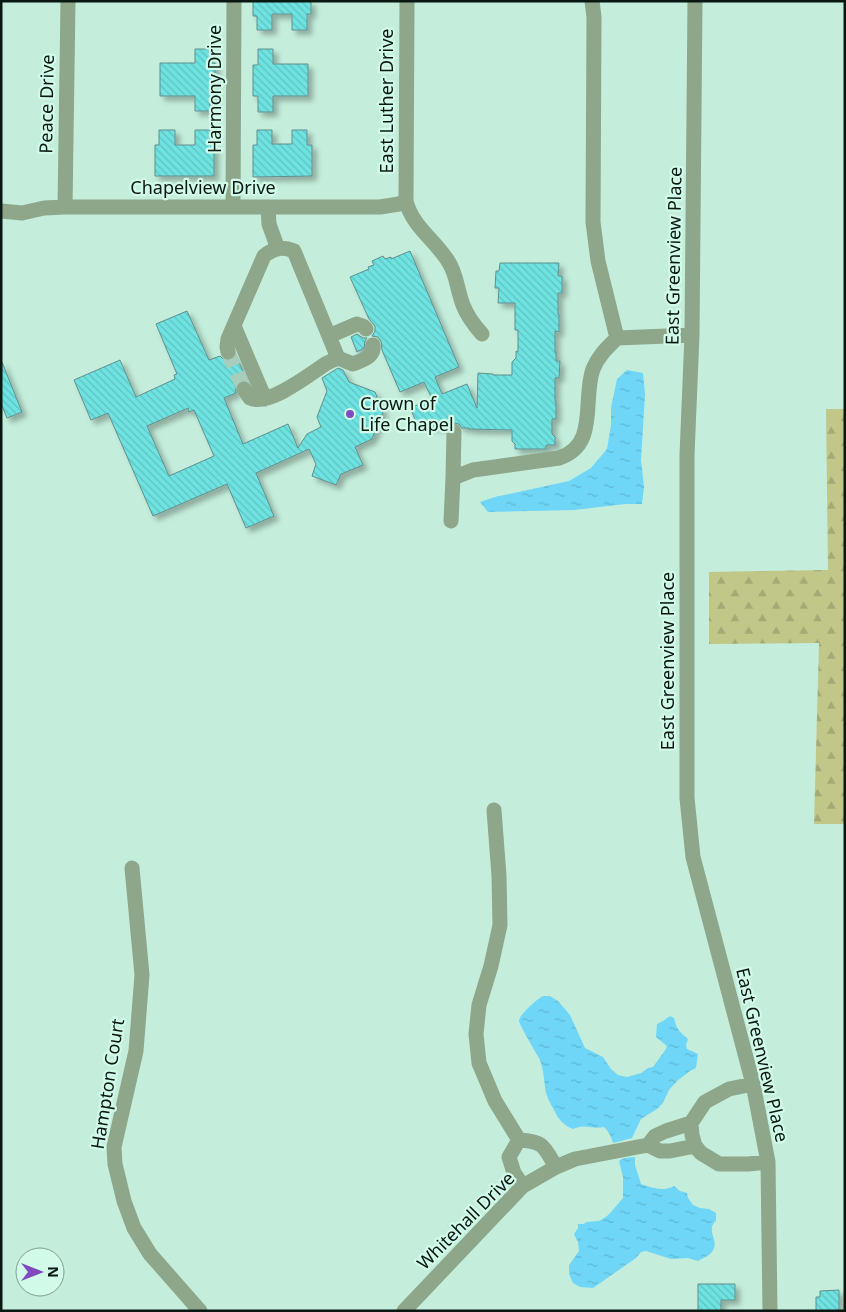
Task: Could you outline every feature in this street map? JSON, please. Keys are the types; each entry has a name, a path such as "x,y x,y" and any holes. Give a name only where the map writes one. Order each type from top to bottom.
{"street":[{"name":"Peace Drive","path":"65,207 68,1"},
{"name":"Harmony Drive","path":"233,207 234,1"},
{"name":"East Luther Drive","path":"406,201 407,1"},
{"path":"592,1 594,16 594,240 617,338"},
{"name":"East Greenview Place","path":"695,1 692,335 688,455 687,798 694,857 752,1084 768,1162 770,1311"},
{"name":"Chapelview Drive","path":"1,211 22,213 44,208 65,207 380,207 406,201"},
{"path":"406,201 412,217 443,252 450,263 456,276 463,305 472,322 482,334"},
{"path":"268,207 269,224 278,249"},
{"path":"228,352 227,344 264,256 278,249 286,248 294,251 338,358 353,364 371,355 373,345"},
{"path":"329,336 357,324 366,329"},
{"path":"234,326 265,399"},
{"path":"453,478 473,470 564,456 574,449 586,431 590,381 594,367 602,354 617,338 692,335"},
{"path":"244,389 250,398 254,400 265,399 302,381 338,358"},
{"path":"451,521 454,432"},
{"path":"494,810 499,876 500,925 491,966 479,1006 476,1034 479,1063 495,1100 518,1140"},
{"name":"Hampton Court","path":"132,868 142,975 136,1051 114,1147 115,1164 124,1201 134,1228 150,1254 200,1311"},
{"path":"752,1084 729,1089 705,1102 691,1123 692,1135 696,1146 701,1152 719,1164 768,1162"},
{"name":"Whitehall Drive","path":"648,1145 655,1136 691,1123"},
{"path":"518,1140 534,1140 544,1147 556,1167"},
{"path":"518,1140 509,1157 514,1173 523,1186"},
{"name":"Whitehall Drive","path":"404,1311 523,1186 556,1167 575,1159 648,1145 660,1150 670,1151 696,1146"}],"green space":[{"path":"826,409 845,409 845,824 814,824 819,643 709,644 709,572 828,570"}],"water":[{"path":"627,370 643,373 645,394 641,460 644,487 642,504 574,510 488,512 480,502 569,481 591,468 607,449 611,425 611,408 617,379"},
{"path":"543,996 550,996 558,1001 570,1015 585,1048 603,1057 611,1069 618,1075 627,1077 653,1067 667,1046 656,1037 657,1024 670,1016 674,1018 679,1030 688,1039 687,1049 698,1054 696,1068 677,1081 657,1109 641,1119 632,1138 613,1143 610,1134 604,1127 573,1129 564,1124 550,1102 546,1093 541,1062 519,1021 525,1011"},
{"path":"635,1157 635,1165 641,1184 662,1189 674,1186 680,1191 687,1193 693,1205 716,1213 716,1220 712,1226 714,1247 709,1255 698,1261 688,1258 671,1259 646,1251 641,1252 636,1258 593,1288 580,1287 573,1283 569,1274 569,1265 579,1251 578,1242 574,1234 578,1224 599,1221 612,1211 623,1198 623,1177 619,1161 624,1158"}],"building":[{"path":"253,1 311,1 311,14 307,14 307,30 292,30 292,14 272,14 272,30 257,30 257,16 253,16"},
{"path":"195,49 210,49 210,63 215,63 215,96 210,96 210,111 195,111 195,96 160,96 160,63 195,63"},
{"path":"258,49 273,49 273,64 308,64 308,96 273,96 273,112 258,112 258,96 253,96 253,65 258,65"},
{"path":"159,130 175,130 175,145 195,145 195,130 210,130 210,145 214,145 214,176 155,176 155,145 159,145"},
{"path":"257,130 272,130 272,144 292,144 292,130 307,130 307,145 312,145 312,176 253,177 253,145 257,145"},
{"path":"410,251 459,367 435,377 442,394 467,384 477,408 478,373 512,375 512,362 516,358 516,351 518,352 518,330 515,330 515,303 498,303 499,288 495,288 496,271 499,271 500,263 559,263 558,276 562,276 562,293 558,293 559,332 555,331 556,361 560,361 559,378 555,378 556,419 552,419 552,434 555,437 555,445 546,445 546,449 515,449 515,444 512,441 512,430 469,429 462,428 459,424 455,423 446,427 424,426 415,419 410,408 432,399 424,382 400,392 382,350 381,341 378,337 372,336 375,326 369,319 350,277 369,269 368,267 374,265 372,261 383,256 385,259 391,257 391,259"},
{"path":"187,311 209,360 220,356 225,361 229,361 236,356 247,380 238,382 235,385 236,393 224,398 243,444 288,424 298,448 307,434 321,427 317,417 327,391 322,378 338,368 343,370 349,382 375,392 383,412 372,439 355,447 363,465 341,474 336,485 312,476 316,464 309,449 256,473 274,516 246,528 227,484 153,516 108,413 91,420 74,380 120,360 136,397 175,379 174,375 177,374 156,324","holes":["188,408 189,412 194,410 214,456 169,476 147,426"]},
{"path":"357,334 367,338 364,348 357,352 351,337"},
{"path":"2,362 22,412 7,418 1,403"},
{"path":"698,1284 735,1284 735,1300 721,1300 721,1311 698,1311"},
{"path":"839,1290 839,1311 816,1311 816,1297 820,1297 820,1291"}],"tunnel":[{"path":"228,352 244,389"}],"place":[{"name":"Crown of Life Chapel","path":"350,414"}]}
